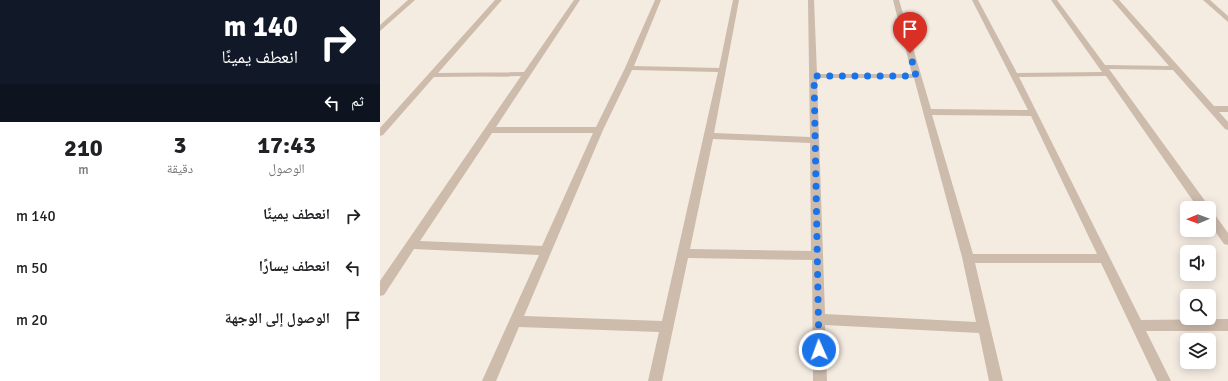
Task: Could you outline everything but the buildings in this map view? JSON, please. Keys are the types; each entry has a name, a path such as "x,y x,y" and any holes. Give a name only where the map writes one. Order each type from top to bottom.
{"street":[{"path":"380,29 412,0"},
{"path":"380,133 499,0"},
{"path":"380,291 578,0"},
{"path":"489,381 658,0"},
{"path":"655,381 709,136 736,0"},
{"path":"811,0 814,76 820,381"},
{"path":"896,0 968,258 996,381"},
{"path":"975,0 1015,74 1139,326 1164,381"},
{"path":"1054,0 1199,201"},
{"path":"1114,0 1228,127"},
{"path":"1206,0 1228,20"},
{"path":"1219,12 1228,12"},
{"path":"1103,66 1175,68"},
{"path":"629,68 722,70"},
{"path":"432,74 528,74"},
{"path":"1015,74 1108,74"},
{"path":"814,76 916,76"},
{"path":"1212,109 1228,109"},
{"path":"928,112 1034,113"},
{"path":"490,130 600,130"},
{"path":"709,136 815,140"},
{"path":"1216,225 1228,241"},
{"path":"411,245 546,251"},
{"path":"682,254 817,256"},
{"path":"968,258 1105,259"},
{"path":"818,319 983,328"},
{"path":"515,321 666,327"},
{"path":"1139,326 1228,325"}],"route":[{"path":"819,350 814,76 916,76 910,53"}]}
